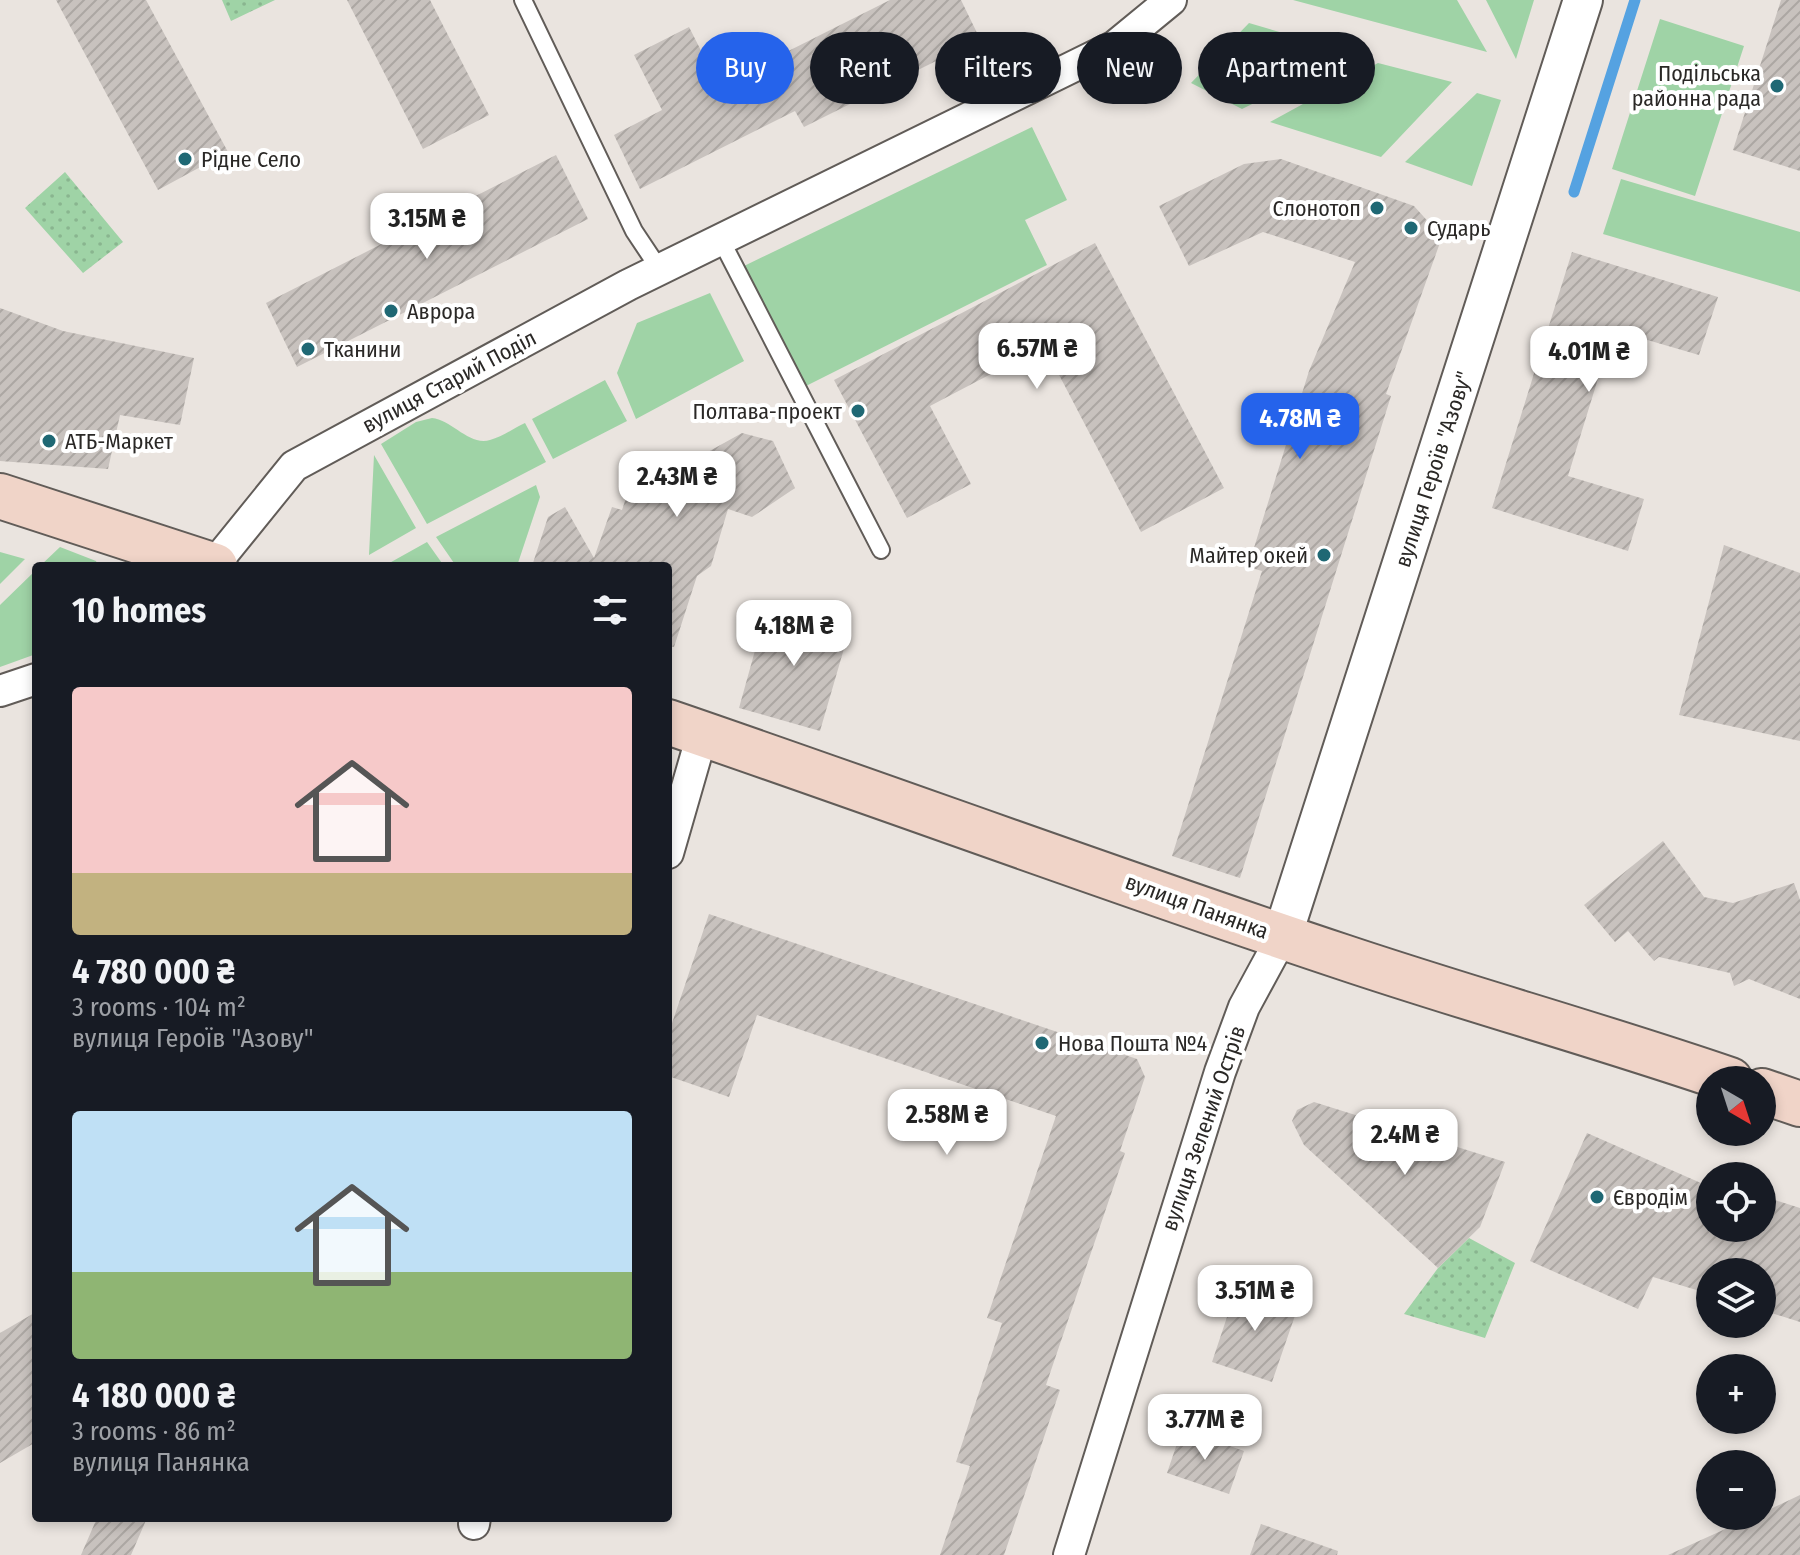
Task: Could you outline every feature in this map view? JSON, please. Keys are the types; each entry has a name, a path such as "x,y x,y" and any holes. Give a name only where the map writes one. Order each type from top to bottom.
{"main road":[{"path":"0,496 202,562"},
{"name":"вулиця Панянка","path":"685,729 1463,998 1624,1043 1696,1068"},
{"path":"1776,1096 1800,1104"}],"street":[{"name":"вулиця Героїв \"Азову\"","path":"1282,937 1583,0"},
{"name":"вулиця Старий Поділ","path":"217,562 294,466 438,385 660,270 1115,46 1170,2"},
{"path":"0,691 32,680"},
{"path":"672,824 685,729"},
{"name":"вулиця Зелений Острів","path":"1069,1555 1224,1062 1244,1007 1282,937"}],"lane":[{"path":"523,0 634,231 660,270"},
{"path":"721,240 881,550"}],"green space":[{"path":"222,0 275,0 231,21"},
{"path":"1293,0 1457,0 1487,52"},
{"path":"1486,0 1534,0 1516,59"},
{"path":"1660,19 1744,46 1695,196 1612,169"},
{"path":"1249,23 1279,32 1240,32"},
{"path":"1375,65 1452,82 1381,157 1270,122 1303,104 1375,104"},
{"path":"1477,93 1501,100 1472,186 1405,162"},
{"path":"1232,104 1252,104 1242,109"},
{"path":"1032,127 1067,200 1025,220 1047,265 804,387 744,266"},
{"path":"65,172 123,242 83,273 25,208"},
{"path":"1621,179 1800,232 1800,292 1603,234"},
{"path":"710,293 744,361 636,419 617,373 637,323"},
{"path":"605,380 627,421 553,459 532,419"},
{"path":"432,418 482,441 499,437 525,423 546,462 427,524 381,444 416,422"},
{"path":"374,455 416,528 369,555"},
{"path":"536,485 540,497 518,562 453,562 436,537"},
{"path":"427,542 441,562 391,562"},
{"path":"60,547 96,562 44,562"},
{"path":"0,552 25,559 0,584"},
{"path":"32,574 32,655 0,667 0,605"},
{"path":"1469,1238 1515,1263 1485,1338 1404,1314 1438,1268"}],"building":[{"path":"56,0 146,0 228,152 158,190"},
{"path":"347,0 430,0 489,115 423,149"},
{"path":"890,0 961,0 977,32 935,32 935,62 919,70 919,32 826,32"},
{"name":"Подільська районна рада","path":"1781,0 1800,0 1800,171 1733,150"},
{"path":"689,27 696,41 696,104 794,104 794,48 810,40 810,104 850,104 804,127 795,111 640,189 614,135 662,110 634,55"},
{"path":"556,155 588,219 297,367 266,303"},
{"path":"1281,159 1414,206 1442,237 1386,394 1391,396 1240,878 1172,856 1262,571 1248,567 1309,371 1355,262 1263,232 1189,266 1159,206 1244,164"},
{"path":"1095,243 1224,488 1141,532 1044,346 930,406 971,484 907,518 834,380"},
{"path":"1572,252 1718,297 1699,355 1613,330 1568,476 1644,499 1628,551 1492,508"},
{"path":"0,308 63,331 194,358 180,425 120,415 108,469 0,461"},
{"path":"742,433 773,441 795,488 752,517 728,509 711,566 697,576 674,647 672,562 533,562 548,517 565,507 594,558 612,507 622,510 629,489 653,496 661,478"},
{"path":"1724,545 1800,573 1800,741 1679,715"},
{"path":"768,604 850,628 820,731 739,708"},
{"path":"1663,841 1704,897 1733,903 1794,883 1800,900 1800,999 1749,979 1734,986 1730,973 1659,957 1654,961 1628,931 1615,942 1584,905"},
{"path":"709,914 1137,1059 1145,1077 1120,1151 1125,1153 1046,1385 1060,1390 1004,1555 940,1555 970,1466 956,1462 1002,1323 987,1318 1056,1116 757,1015 729,1097 672,1077 672,1023"},
{"path":"1314,1102 1505,1162 1480,1227 1438,1268 1304,1145 1292,1121 1297,1110"},
{"path":"1587,1133 1696,1181 1696,1242 1776,1242 1776,1200 1800,1208 1800,1322 1776,1314 1776,1258 1696,1258 1696,1290 1653,1277 1638,1309 1530,1261"},
{"path":"1238,1284 1299,1304 1272,1382 1212,1362"},
{"path":"32,1314 32,1444 0,1463 0,1333"},
{"path":"1182,1429 1244,1451 1229,1494 1167,1473"},
{"path":"1800,1495 1800,1555 1668,1555 1723,1530 1776,1530 1776,1506"},
{"path":"95,1522 145,1522 131,1555 81,1555"},
{"path":"1261,1524 1338,1551 1337,1555 1250,1555"}],"waterway":[{"path":"1574,192 1635,0"}],"place":[{"name":"Подільська районна рада","path":"1777,86"},
{"name":"Рідне Село","path":"185,159"},
{"name":"Слонотоп","path":"1377,208"},
{"name":"Сударь","path":"1411,228"},
{"name":"Аврора","path":"391,311"},
{"name":"Тканини","path":"308,349"},
{"name":"Полтава-проект","path":"858,411"},
{"name":"АТБ-Маркет","path":"49,441"},
{"name":"Майтер окей","path":"1324,555"},
{"name":"Нова Пошта №4","path":"1042,1043"},
{"name":"Євродім","path":"1597,1197"}]}
